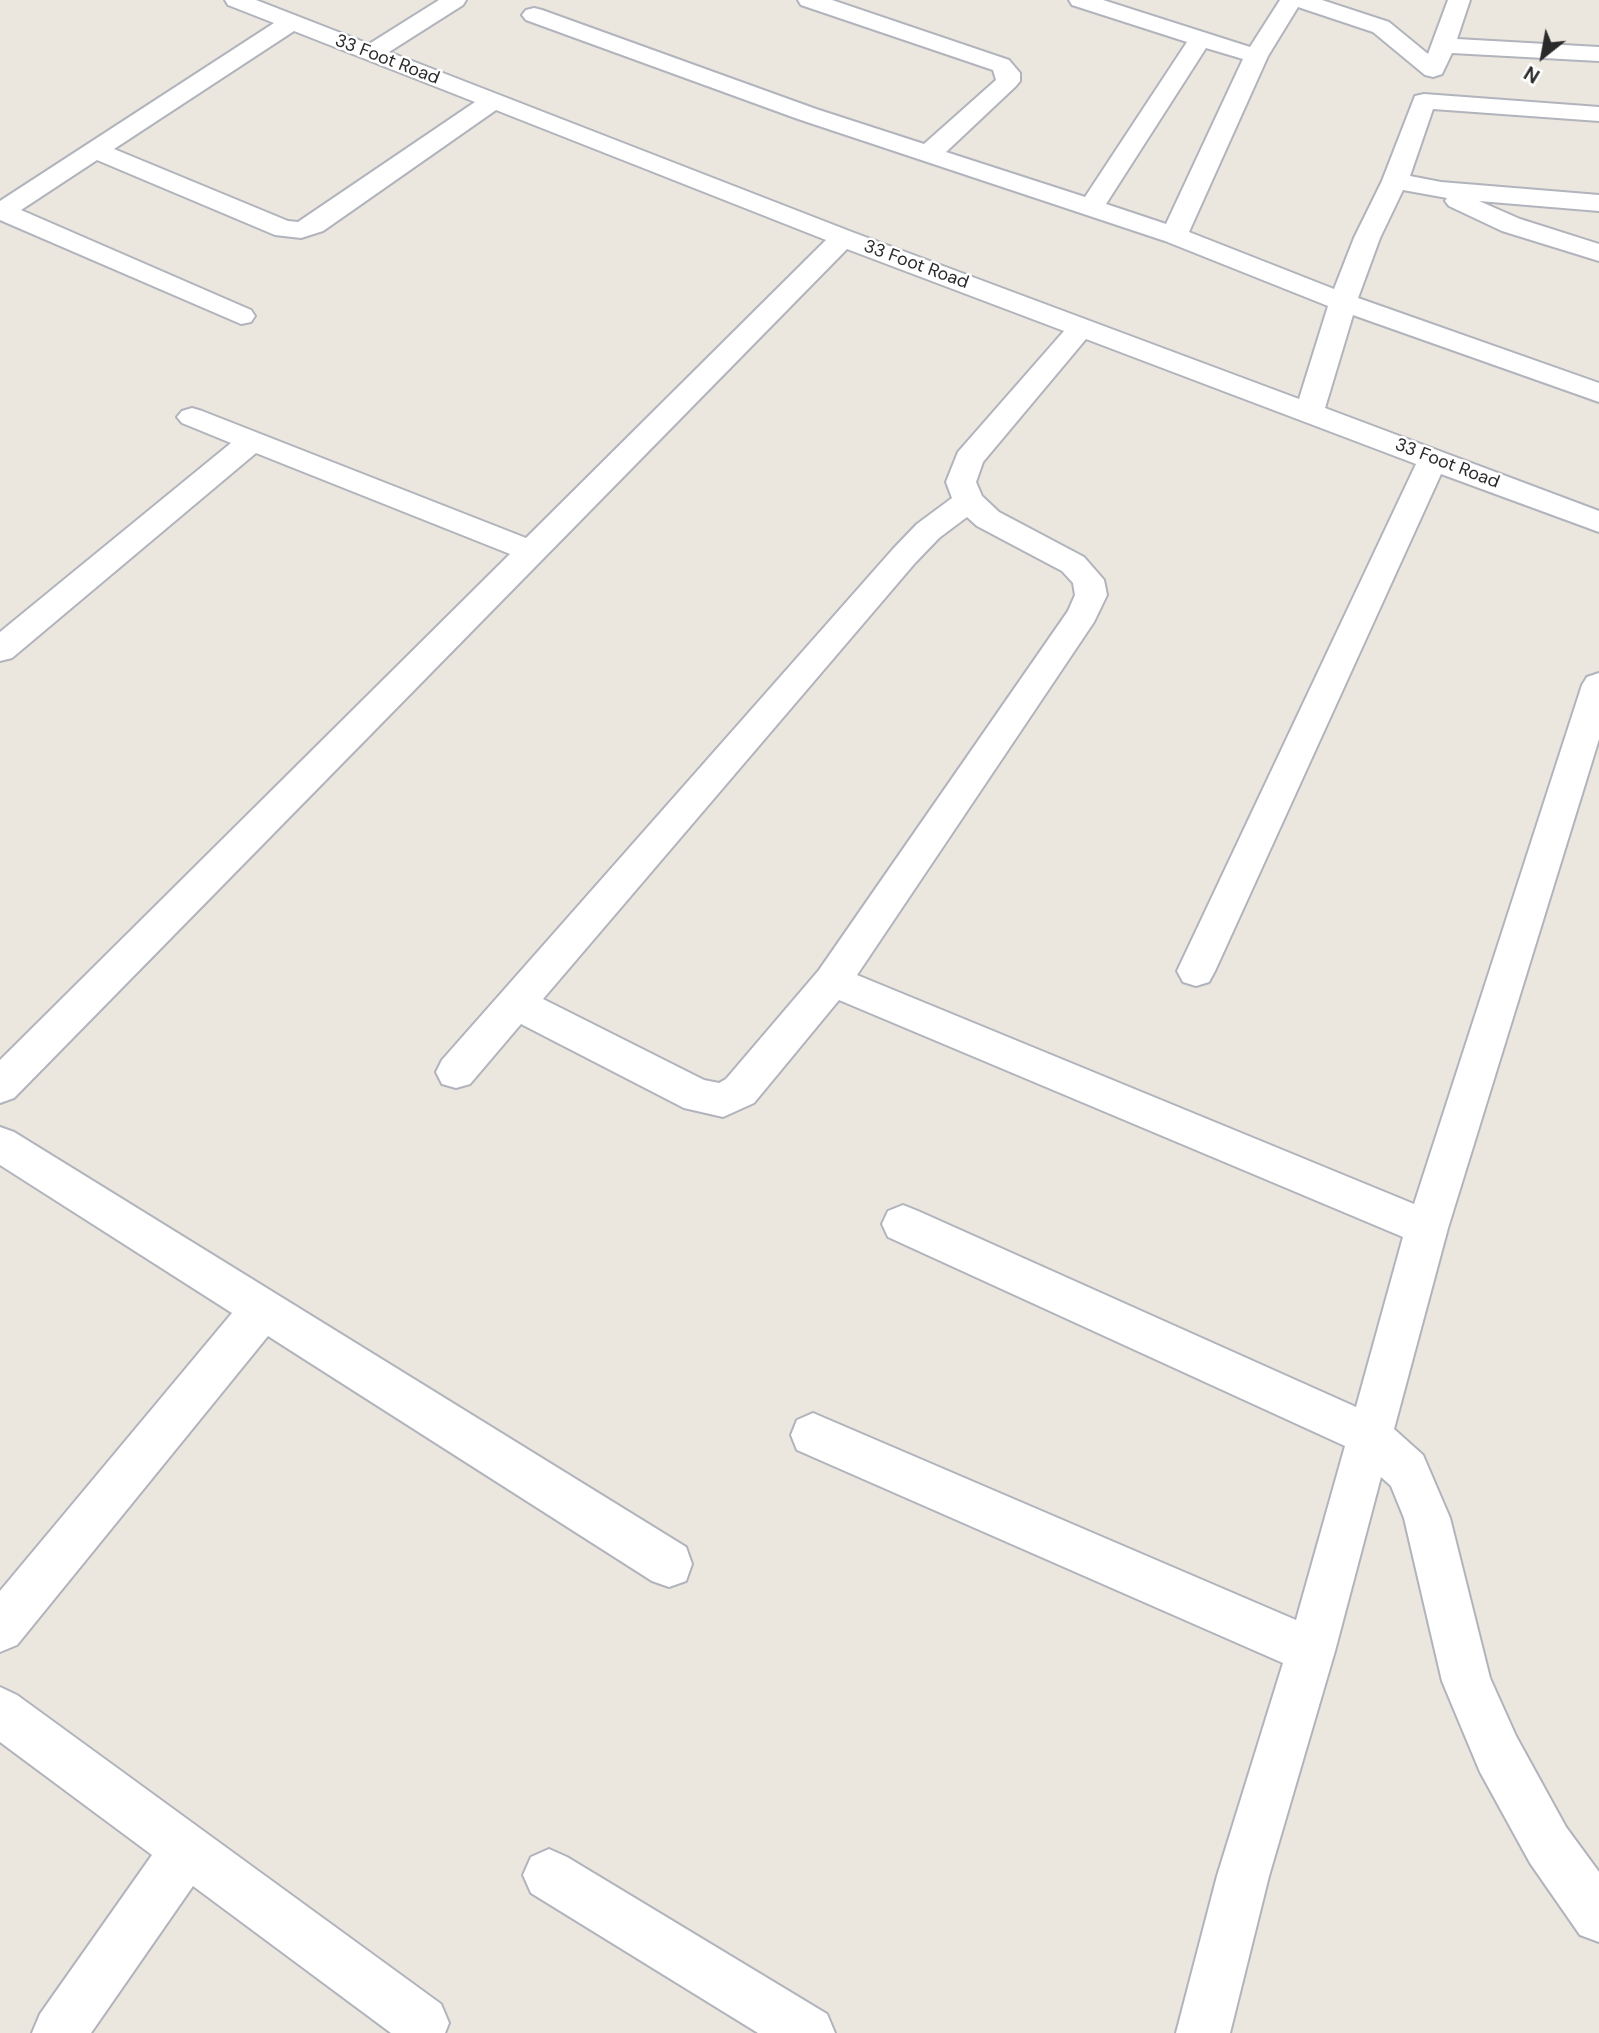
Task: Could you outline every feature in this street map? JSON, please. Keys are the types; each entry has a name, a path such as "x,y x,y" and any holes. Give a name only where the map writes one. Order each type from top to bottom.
{"street":[{"path":"369,54 455,0"},
{"path":"809,0 1001,65 1008,73 1007,81 1000,91 927,155"},
{"path":"1080,0 1256,56"},
{"path":"1174,235 1256,56 1291,0"},
{"path":"1299,0 1381,27 1433,70"},
{"path":"1308,412 1343,302 1367,238 1395,181 1441,44 1459,0"},
{"name":"33 Foot Road","path":"243,1 369,54 843,238 1599,522"},
{"path":"534,15 927,155 1174,235 1343,302 1599,393"},
{"path":"1,211 292,22"},
{"path":"1091,207 1200,39"},
{"path":"1441,44 1599,54"},
{"path":"94,150 284,229 301,230 314,225 493,101"},
{"path":"1424,101 1599,114"},
{"path":"1395,181 1441,190 1599,203"},
{"path":"1441,190 1483,214 1592,251 1599,273"},
{"path":"1,211 241,316"},
{"path":"0,1086 843,238"},
{"path":"516,1003 698,1096 723,1100 740,1091 832,981 1083,614 1091,595 1088,580 1073,564 988,519 968,501 961,482 969,459 1082,327"},
{"path":"192,417 531,551"},
{"path":"0,650 252,440"},
{"path":"1196,971 1433,459"},
{"path":"456,1072 904,556 928,531 968,501"},
{"path":"1203,2033 1243,1876 1311,1651 1427,1228 1585,776 1599,685"},
{"path":"832,981 1427,1228"},
{"path":"0,1144 669,1564"},
{"path":"903,1224 1369,1435 1407,1471 1427,1518 1466,1681 1498,1754 1548,1845 1599,1916"},
{"path":"0,1628 263,1309"},
{"path":"813,1435 1311,1651"},
{"path":"0,1712 422,2023"},
{"path":"60,2033 187,1849"},
{"path":"549,1875 808,2033"}]}
